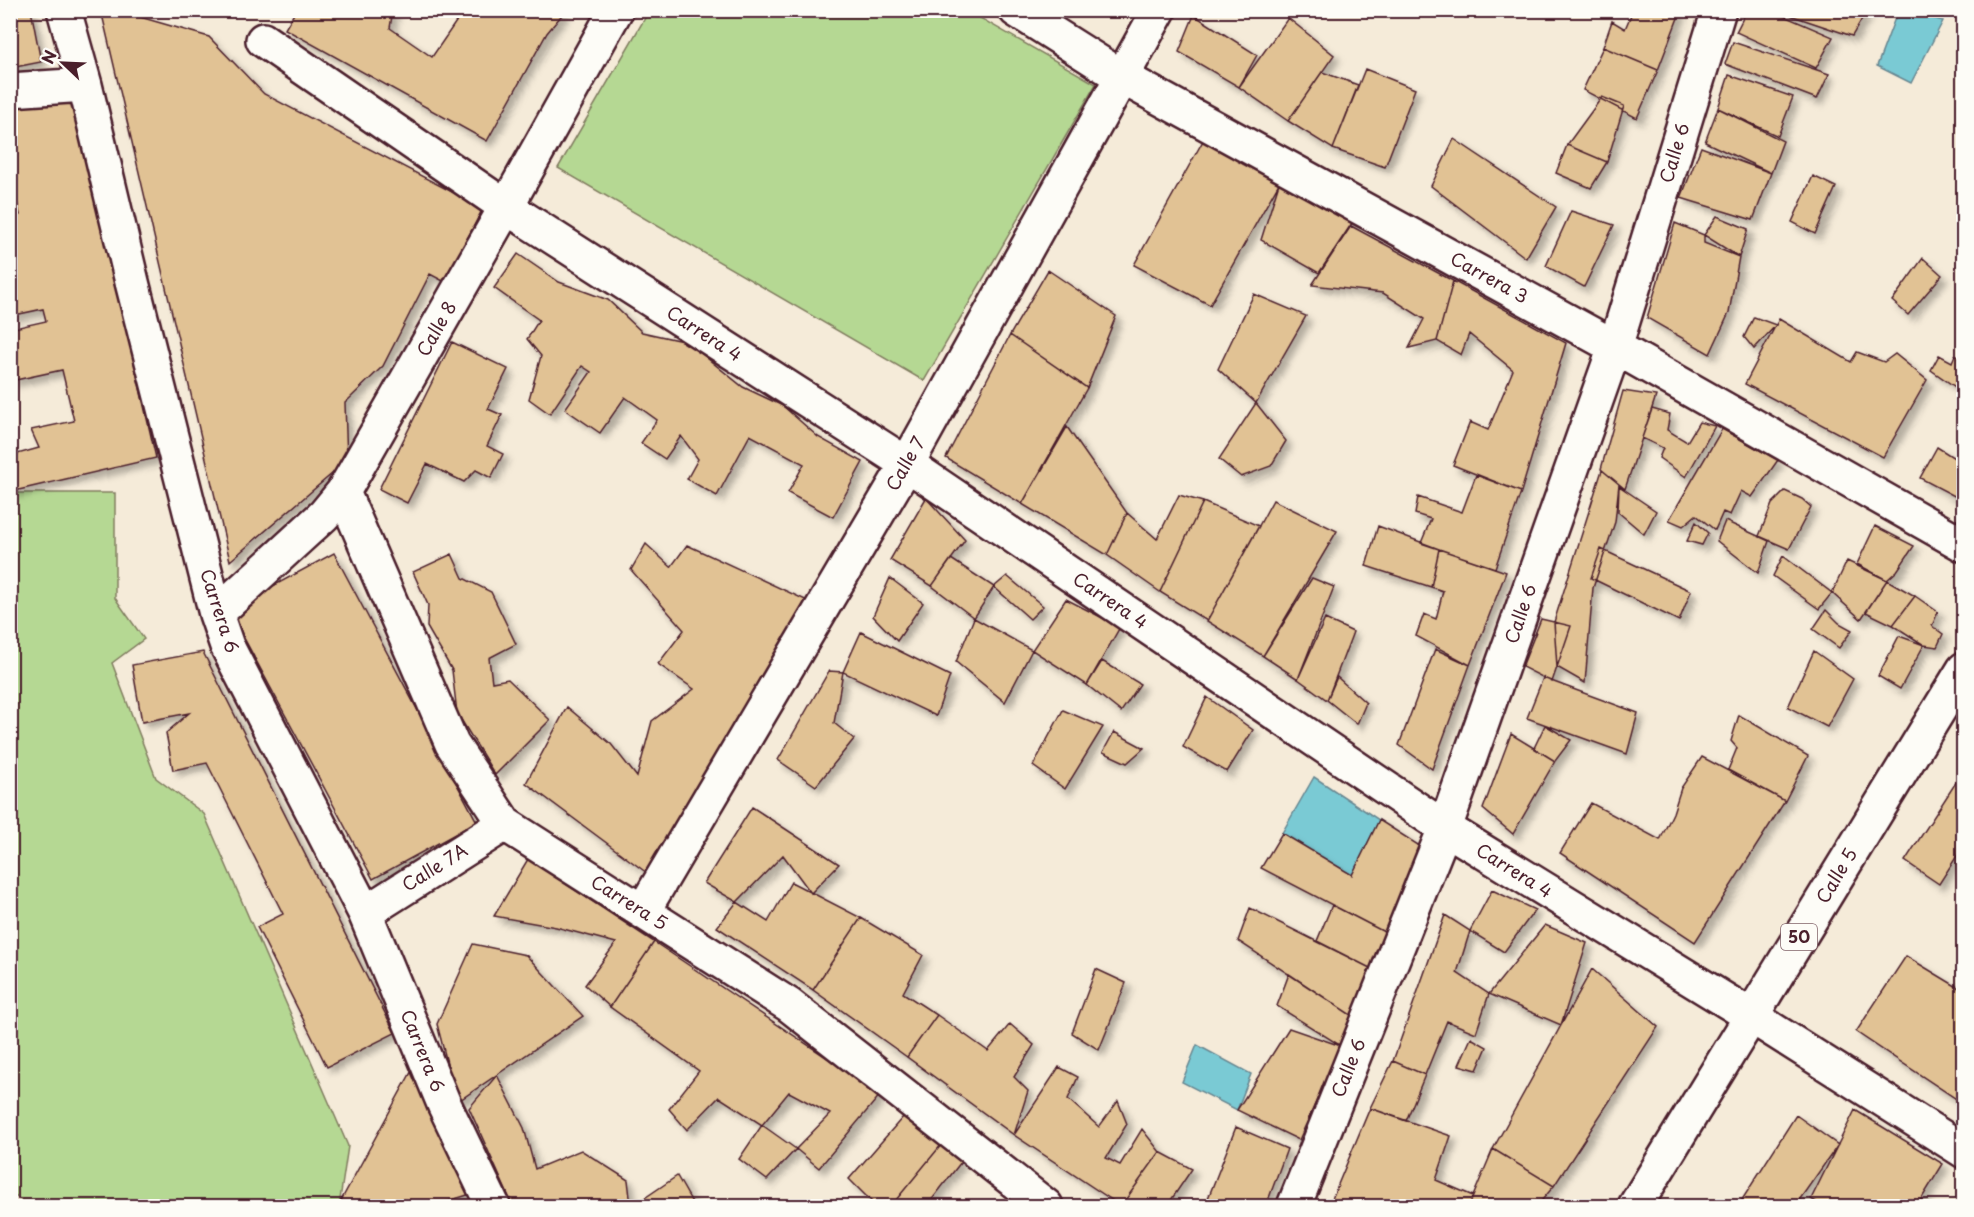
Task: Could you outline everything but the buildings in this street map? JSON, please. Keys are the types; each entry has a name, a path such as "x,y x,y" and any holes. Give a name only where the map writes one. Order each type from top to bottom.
{"main road":[{"name":"Carrera 6","path":"64,10 85,85 216,614 227,646 365,913 444,1104 493,1206"},
{"name":"Calle 8","path":"216,614 324,515 343,492 616,10"},
{"name":"Carrera 3","path":"1016,10 1122,77 1615,347 1964,545"},
{"name":"Calle 7","path":"643,911 907,464 1159,10"},
{"name":"Calle 6","path":"1294,1206 1445,828 1615,347 1719,10"},
{"name":"Carrera 4","path":"263,40 506,207 907,464 1445,828 1751,1016 1964,1151"},
{"path":"10,90 85,85"},
{"name":"Carrera 5","path":"343,492 452,744 505,824 789,1005 1046,1206"},
{"name":"Calle 5","path":"1635,1206 1964,669"},
{"name":"Calle 7A","path":"365,913 505,824"}],"green space":[{"path":"649,11 968,11 1096,84 924,381 558,168"},
{"path":"11,493 115,493 115,598 144,639 112,663 156,778 204,814 348,1146 339,1206 28,1206 11,1192"}],"water":[{"path":"1898,10 1943,21 1911,83 1877,66"},
{"path":"1314,777 1379,820 1352,875 1282,833"},
{"path":"1197,1045 1251,1074 1237,1110 1182,1082"}]}
